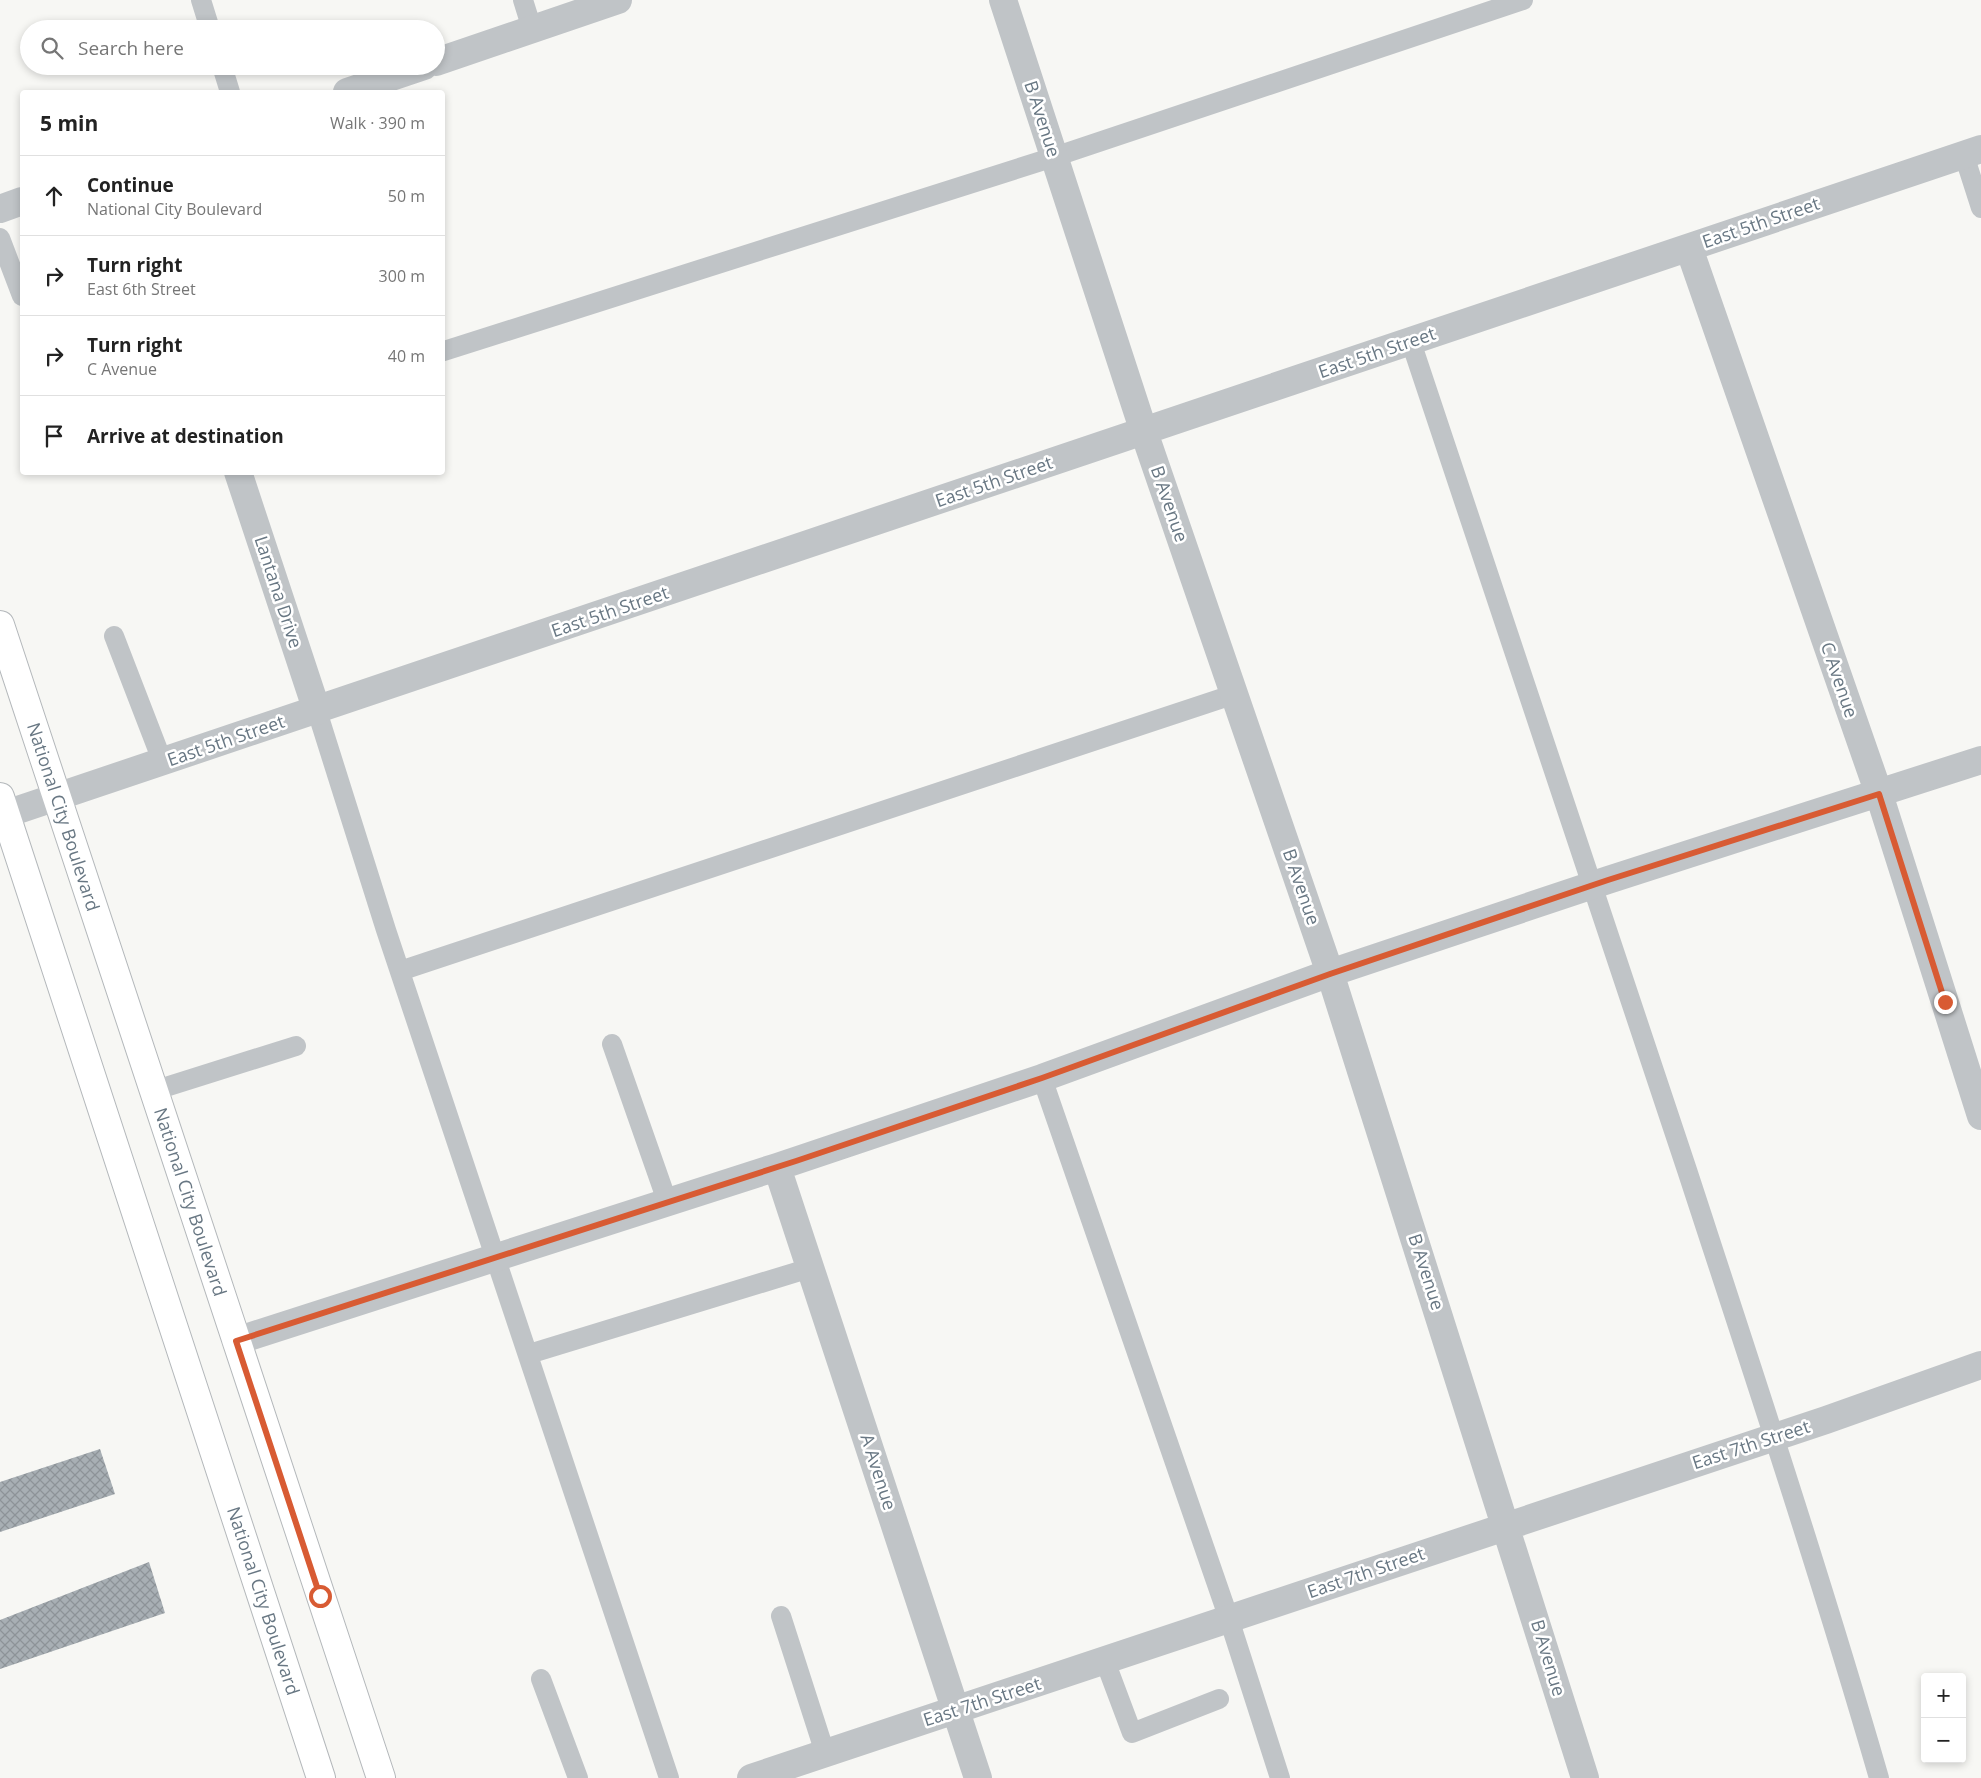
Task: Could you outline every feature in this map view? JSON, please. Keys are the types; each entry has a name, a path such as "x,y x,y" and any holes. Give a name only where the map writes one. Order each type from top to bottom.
{"main road":[{"name":"National City Boulevard","path":"0,625 381,1778"},
{"name":"National City Boulevard","path":"2,810 321,1778"},
{"path":"310,1744 325,1748 333,1759 340,1778"}],"street":[{"path":"445,59 618,0"},
{"name":"B Avenue","path":"1004,0 1144,432 1330,974 1585,1778"},
{"path":"353,90 397,75"},
{"name":"East 5th Street","path":"2,810 58,798 163,763 1972,152"},
{"path":"0,209 20,202"},
{"name":"C Avenue","path":"1689,248 1879,794 1981,1116"},
{"name":"Lantana Drive","path":"239,475 317,710"},
{"path":"236,1341 777,1167 1042,1078 1330,974 1594,885 1981,760"},
{"name":"A Avenue","path":"777,1167 978,1778"},
{"name":"East 7th Street","path":"751,1778 1774,1437 1981,1364"}],"lane":[{"path":"201,0 207,20"},
{"path":"523,0 532,29"},
{"path":"445,351 1054,157 1523,0"},
{"path":"225,75 229,90"},
{"path":"1972,152 1981,208"},
{"path":"0,238 20,291"},
{"path":"1411,342 1594,885 1774,1437 1832,1616 1879,1778"},
{"path":"114,636 163,763"},
{"path":"400,971 1235,694"},
{"path":"317,710 400,971 497,1256 669,1778"},
{"path":"612,1044 668,1202"},
{"path":"153,1091 296,1046"},
{"path":"1042,1078 1229,1619 1280,1778"},
{"path":"529,1354 810,1268"},
{"path":"781,1616 825,1753"},
{"path":"1105,1661 1132,1733 1218,1699"},
{"path":"541,1679 578,1778"}],"building":[{"path":"100,1449 115,1494 0,1532 0,1482"},
{"path":"149,1562 165,1613 0,1669 0,1620"}],"route":[{"path":"320,1596 236,1341 796,1161 1042,1078 1330,974 1608,880 1879,794 1945,1002"}]}
